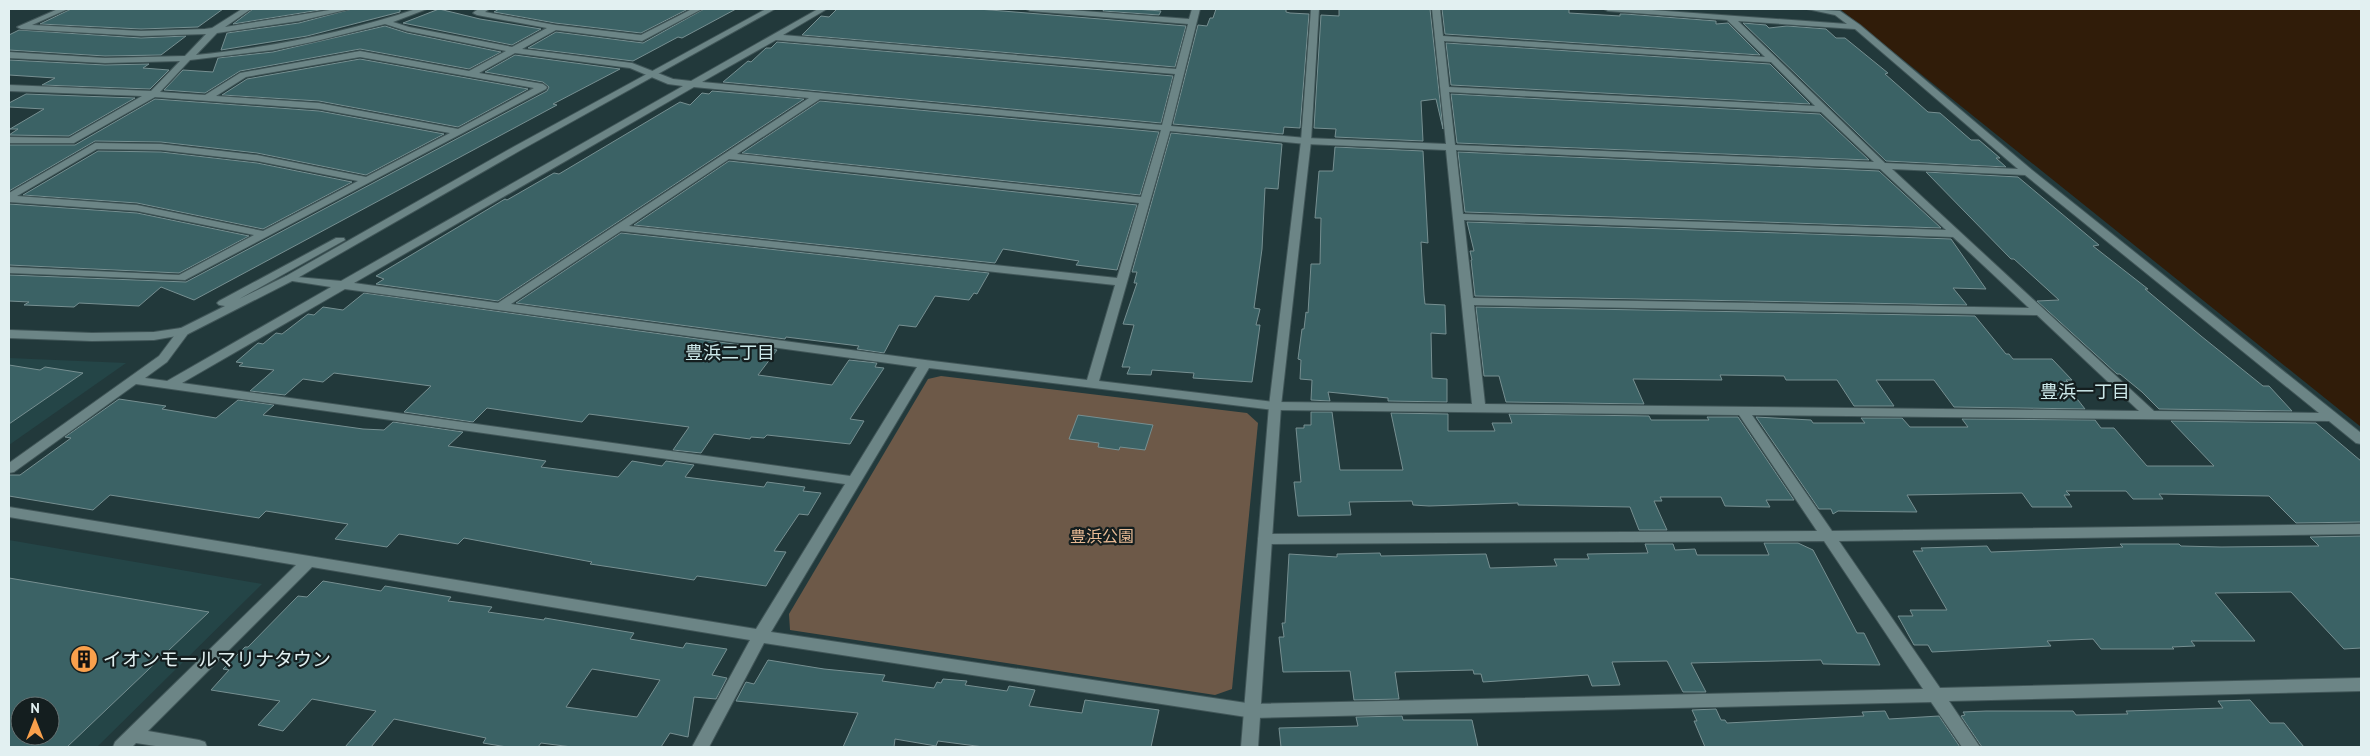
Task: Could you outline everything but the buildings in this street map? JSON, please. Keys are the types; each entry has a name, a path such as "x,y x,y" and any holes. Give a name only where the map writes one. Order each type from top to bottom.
{"street":[{"path":"64,9 21,27 157,34 214,31 294,21 346,9"},
{"path":"9,140 71,141 153,94 214,31 247,9"},
{"path":"9,55 120,61 223,54 306,41 387,22 423,9"},
{"path":"485,9 477,12 555,27 642,38 698,9"},
{"path":"9,334 92,337 145,336 184,331 290,278 761,9"},
{"path":"9,326 127,330 154,329 179,324 271,278 648,73 771,9"},
{"path":"168,385 822,9"},
{"path":"1030,9 1193,22"},
{"path":"1092,383 1166,128 1196,9"},
{"path":"1249,747 1275,406 1306,141 1315,9"},
{"path":"1436,9 1479,408"},
{"path":"1608,9 1857,27"},
{"path":"1811,9 1837,13 1857,27 2028,172 2361,440"},
{"path":"1730,18 1883,166 2151,415"},
{"path":"387,22 407,29 514,50 632,66 671,82 1306,141 2028,172"},
{"path":"470,74 555,27"},
{"path":"773,37 1180,72"},
{"path":"1439,38 1774,60"},
{"path":"9,270 181,278 543,87 360,54 243,75 206,98"},
{"path":"9,88 153,94 319,106 458,132"},
{"path":"1444,89 1825,109"},
{"path":"501,306 818,96"},
{"path":"9,198 95,146 161,147 256,158 367,180"},
{"path":"728,156 1144,200"},
{"path":"9,198 137,208 264,234"},
{"path":"1458,217 1956,234"},
{"path":"619,228 1120,282"},
{"path":"290,278 924,364 1275,406 2333,417"},
{"path":"1467,301 2040,312"},
{"path":"9,469 163,358 184,331"},
{"path":"700,747 760,636 924,364"},
{"path":"133,380 855,481"},
{"path":"1743,411 1970,747"},
{"path":"9,512 760,636 1253,711 2361,685"},
{"path":"1265,539 1828,536 2361,530"},
{"path":"127,741 308,561"},
{"path":"127,741 199,747"}],"shaded area":[{"path":"1840,9 2361,9 2361,427"},
{"path":"9,358 126,363 9,445"},
{"path":"9,540 262,584 97,747 9,747"}],"green space":[{"name":"豊浜公園","path":"941,376 1247,413 1258,423 1232,689 1215,695 790,630 789,614 928,379"}],"place":[{"name":"イオンモールマリナタウン","path":"84,659"}],"district":[{"name":"豊浜二丁目","path":"730,353"},
{"name":"豊浜一丁目","path":"2085,392"}]}
